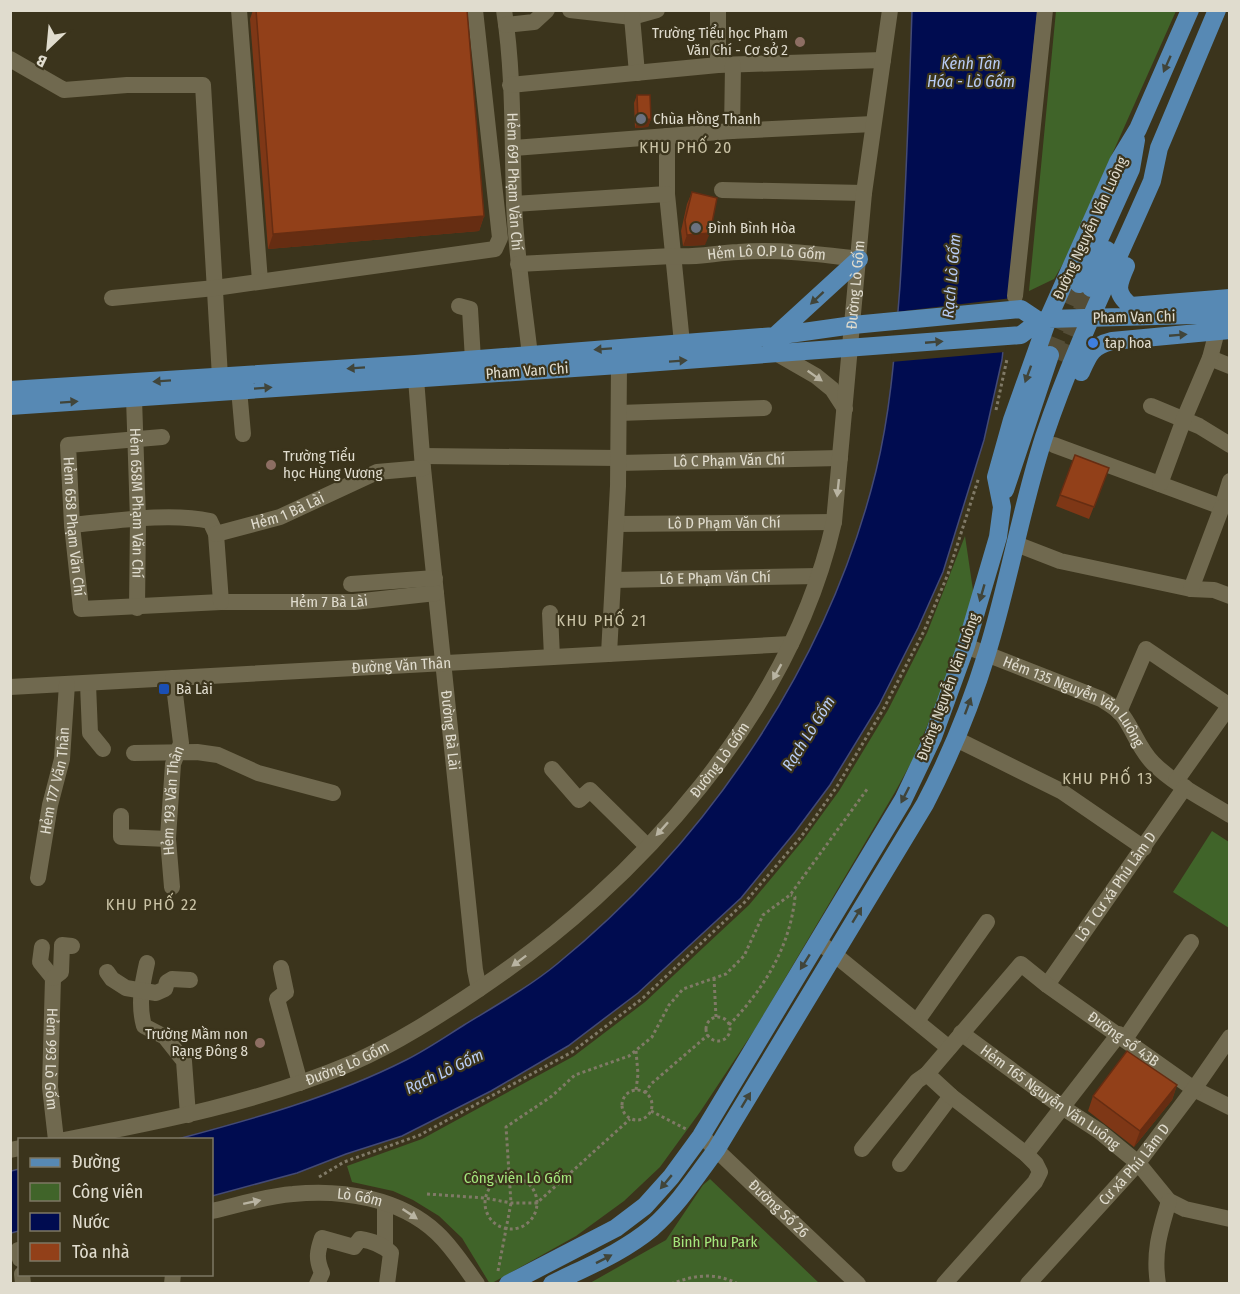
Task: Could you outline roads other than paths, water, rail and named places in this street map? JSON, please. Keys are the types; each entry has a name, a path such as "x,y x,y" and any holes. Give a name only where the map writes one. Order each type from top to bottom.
{"main road":[{"name":"Đường Nguyễn Văn Luông","path":"502,1282 616,1228 645,1206 671,1177 694,1132 818,940 903,800 933,737 966,646 998,537 1002,507 996,477 1044,320 1118,162 1138,129 1190,10"},
{"name":"Đường Nguyễn Văn Luông","path":"552,1284 611,1256 651,1228 675,1205 716,1150 925,804 956,739 987,653 1022,514 1057,403 1152,182 1159,148 1217,10"},
{"path":"1138,129 1131,169 1085,286 1139,171 1159,148"},
{"path":"1159,148 1164,177 1121,277 1119,291 1122,299 1131,306 1230,298"},
{"path":"776,345 859,259"},
{"path":"1018,303 1044,320"},
{"name":"Pham Van Chi","path":"10,406 134,398 239,383 415,371 619,365 776,345 853,325 1018,303"},
{"name":"Pham Van Chi","path":"415,371 472,360 682,343 850,348 1021,335 1044,320 1230,314"},
{"path":"1022,514 1034,499 1068,400 1088,356 1098,344 1223,331"},
{"path":"1002,507 1006,484 1055,358 1023,492 1022,514"},
{"name":"Pham Van Chi","path":"10,390 219,377 239,383"}],"street":[{"path":"239,10 260,281"},
{"path":"112,298 215,288 495,249 500,238 475,10"},
{"path":"505,18 534,22 547,10"},
{"path":"570,10 632,17 657,10"},
{"path":"717,10 732,132"},
{"name":"Đường Lò Gốm","path":"74,1138 188,1115 300,1083 355,1062 390,1045 515,964 590,902 679,811 735,739 767,690 791,644 818,576 834,522 864,193 890,10"},
{"path":"1018,303 1045,10"},
{"path":"632,17 637,73"},
{"name":"Hẻm 691 Phạm Văn Chí","path":"505,18 514,148 514,204 518,264 530,355"},
{"path":"10,59 64,90 127,85 203,85 219,377"},
{"path":"510,85 725,65 883,60"},
{"path":"514,148 873,124"},
{"path":"667,136 667,194 682,343"},
{"path":"722,190 864,193"},
{"path":"514,204 667,194"},
{"name":"Hẻm Lô O.P Lò Gốm","path":"518,264 673,256 690,258 736,252 788,251 859,259"},
{"path":"459,306 471,309 472,360"},
{"path":"1160,484 1184,419 1223,331"},
{"path":"776,345 832,389 845,409"},
{"path":"1210,358 1230,366"},
{"path":"609,654 616,524 619,365"},
{"name":"Đường Bà Lài","path":"415,371 435,586 475,970 479,989"},
{"path":"239,383 243,434"},
{"name":"Hẻm 658M Phạm Văn Chí","path":"134,398 137,438 137,608"},
{"path":"1151,406 1184,419 1230,445"},
{"path":"619,413 764,408"},
{"path":"137,438 162,437"},
{"name":"Hẻm 658 Phạm Văn Chí","path":"137,438 68,445 72,525 81,609 221,602"},
{"path":"1054,445 1222,507"},
{"name":"Lô C Phạm Văn Chí","path":"423,462 840,458"},
{"name":"Hẻm 1 Bà Lài","path":"216,534 280,517 377,472 423,462"},
{"path":"1191,589 1230,481"},
{"path":"72,525 138,519 197,518 210,521 216,534 221,602"},
{"name":"Lô D Phạm Văn Chí","path":"616,524 834,522"},
{"path":"1016,544 1060,561 1191,589 1214,590 1230,596"},
{"name":"Lô E Phạm Văn Chí","path":"613,580 818,576"},
{"path":"351,584 435,586"},
{"name":"Hẻm 7 Bà Lài","path":"221,602 354,602 435,586"},
{"path":"550,613 552,657"},
{"name":"Đường Văn Thân","path":"10,687 791,644"},
{"name":"Hẻm 135 Nguyễn Văn Luông","path":"966,646 1101,699 1119,712 1144,753 1165,774 1230,815"},
{"path":"1119,712 1146,649 1229,705"},
{"name":"Hẻm 193 Văn Thân","path":"172,887 168,839 173,764 181,743 173,678"},
{"name":"Hẻm 177 Văn Thân","path":"38,878 50,806 62,759 68,684"},
{"path":"88,684 90,733 104,749"},
{"name":"Lô T Cư xá Phú Lâm D","path":"1047,985 1144,848 1229,705"},
{"path":"956,739 1061,791 1144,848"},
{"path":"134,753 197,752 218,755 258,773 333,793"},
{"path":"552,769 579,800 590,790 646,846"},
{"path":"121,816 121,837 168,839"},
{"path":"917,1021 987,922"},
{"path":"818,940 949,1048"},
{"path":"1026,1154 1062,1107 1122,1037 1191,942"},
{"path":"42,947 40,962 53,978 61,972 62,945 72,946"},
{"path":"147,963 141,990 140,1012 144,1026 165,1037 184,1061 188,1115"},
{"name":"Đường số 43B","path":"960,1033 1021,964 1194,1089 1230,1107"},
{"path":"281,968 285,992 277,999 300,1083"},
{"path":"107,972 112,979 126,988 156,993 165,989 167,982 172,980 190,980"},
{"name":"Hẻm 993 Lò Gốm","path":"53,978 50,1087 56,1138"},
{"path":"862,1149 960,1033"},
{"name":"Hẻm 165 Nguyễn Văn Luông","path":"960,1033 1099,1131 1138,1163 1169,1201"},
{"name":"Cư xá Phú Lâm D","path":"1028,1284 1138,1163 1194,1089 1230,1036"},
{"path":"927,1074 951,1096 1026,1154 1040,1172 1035,1182 944,1284"},
{"path":"900,1164 951,1096"},
{"name":"Đường Số 26","path":"694,1132 858,1284"},
{"name":"Lò Gốm","path":"213,1210 292,1194 327,1193 364,1198 401,1209 435,1232 460,1258 477,1284"},
{"path":"1158,1284 1156,1246 1169,1201 1185,1209 1230,1219"},
{"path":"385,1204 385,1247"},
{"path":"317,1284 322,1273 317,1262 317,1252 322,1238 354,1247 360,1239 385,1247 391,1253 387,1284"}],"water":[{"name":"Kênh Tân Hóa - Lò Gốm","path":"912,11 1038,11 1002,360 984,440 943,572 879,705 830,785 741,898 638,993 568,1046 491,1091 402,1136 297,1173 213,1196 213,1138 181,1138 292,1106 378,1073 428,1048 512,996 557,964 612,915 664,862 712,804 756,743 794,678 828,611 855,542 876,471 892,379 906,183"},
{"path":"18,1169 18,1231 11,1233 11,1171"}],"tunnel":[{"path":"1050,355 1079,284"},
{"path":"1061,361 1091,288"}],"place":[{"name":"Trường Tiểu học Phạm Văn Chí - Cơ sở 2","path":"800,42"},
{"name":"Chùa Hồng Thanh","path":"641,119"},
{"name":"Đình Bình Hòa","path":"696,228"},
{"name":"tap hoa","path":"1093,343"},
{"name":"Trường Tiểu học Hùng Vương","path":"271,465"},
{"name":"Bà Lài","path":"164,689"},
{"name":"Trường Mầm non Rạng Đông 8","path":"260,1043"}],"district":[{"name":"KHU PHỐ 20","path":"686,147"},
{"name":"KHU PHỐ 21","path":"602,620"},
{"name":"KHU PHỐ 13","path":"1108,778"},
{"name":"KHU PHỐ 22","path":"152,904"}],"water label":[{"name":"Rạch Lò Gốm","path":"951,276"},
{"name":"Rạch Lò Gốm","path":"808,733"},
{"name":"Rạch Lò Gốm","path":"444,1071"}],"park label":[{"name":"Công viên Lò Gốm","path":"518,1178"},
{"name":"Binh Phu Park","path":"715,1242"}]}
